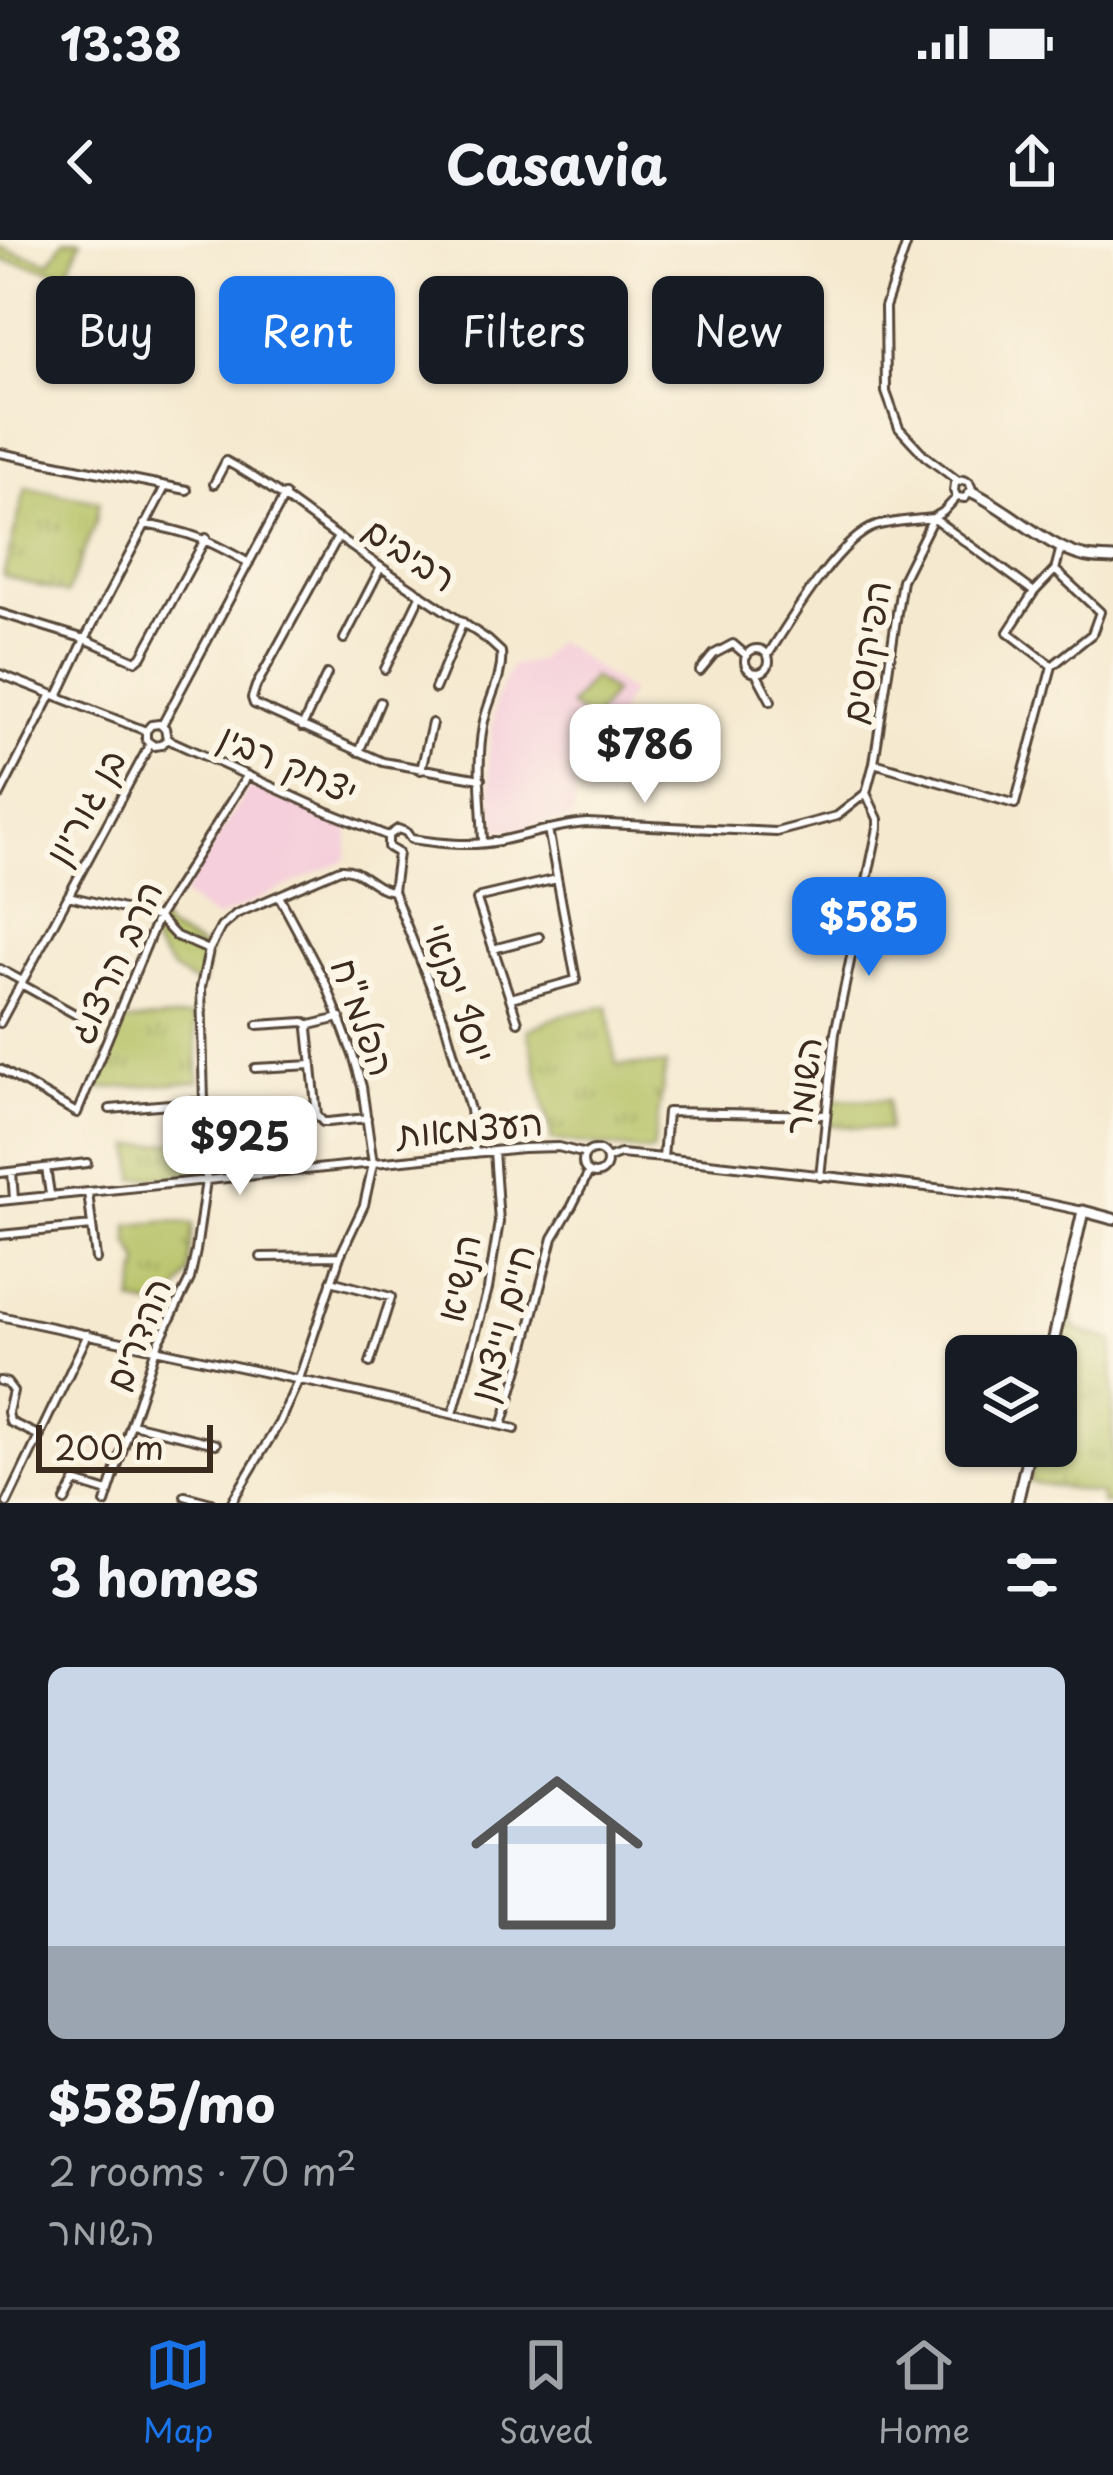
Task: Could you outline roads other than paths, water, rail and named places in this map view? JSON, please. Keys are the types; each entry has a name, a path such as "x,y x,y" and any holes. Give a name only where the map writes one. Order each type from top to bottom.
{"main road":[{"path":"972,492 997,503 1061,547 1082,556 1113,559"},
{"path":"1055,1335 1083,1211 1113,1219"},
{"path":"1017,1503 1025,1467"}],"street":[{"path":"896,240 907,242 885,307 886,392 899,428 925,456 958,481 969,482 972,492 965,498 953,488 958,481"},
{"path":"1,456 187,490"},
{"name":"רביבים","path":"214,484 226,460 285,495 497,647 502,658 483,723 482,779"},
{"path":"0,795 165,487"},
{"name":"בן גוריון","path":"162,725 285,495"},
{"name":"הפיקוסים","path":"874,763 902,580 933,518 957,496"},
{"path":"756,674 769,666 768,655 794,614 844,548 872,527 933,518 1034,592"},
{"path":"144,524 206,538 249,563"},
{"path":"338,537 252,698 254,704 383,762 482,779 483,843"},
{"path":"0,613 85,639 136,661 206,538"},
{"path":"1052,666 1008,632 1054,570 1061,547"},
{"path":"344,639 381,567"},
{"path":"410,839 407,849 398,853 388,847 388,836 394,830 403,830 410,839 483,843 586,824 776,832 837,816 866,793 874,763 1015,804 1052,666 1092,634 1100,612 1054,570"},
{"path":"385,669 421,594"},
{"path":"435,689 463,622"},
{"path":"700,671 714,654 733,644 747,656 747,667 771,701"},
{"path":"747,656 755,650 768,655"},
{"path":"0,674 146,731"},
{"path":"302,727 327,674"},
{"path":"359,752 380,702"},
{"path":"421,770 432,723"},
{"path":"151,725 162,725 167,739 158,746 150,744 146,731 151,725"},
{"name":"יצחק רבין","path":"167,739 388,836"},
{"name":"בן גוריון","path":"0,1023 150,744"},
{"name":"הרב הרצוג","path":"0,1069 77,1113 158,916 247,776"},
{"name":"השומר","path":"820,1177 836,1033 878,828 866,793"},
{"path":"511,998 576,980 548,829"},
{"name":"יוסף יבנאי","path":"398,853 393,891 444,1020 470,1110 475,1153"},
{"path":"68,896 158,916 176,936 209,950 228,920 346,868 393,891"},
{"path":"518,1022 477,900 557,879"},
{"name":"הפלמ\"ח","path":"279,896 340,1018 362,1087 373,1164"},
{"path":"493,949 539,938"},
{"name":"ההדרים","path":"105,1503 156,1348 190,1279 206,1180 201,987 209,950"},
{"path":"0,969 91,1023"},
{"path":"258,1025 310,1025 340,1018"},
{"path":"310,1025 317,1115 323,1122 367,1118"},
{"path":"255,1068 311,1065"},
{"path":"110,1109 206,1101"},
{"path":"256,1110 316,1106"},
{"path":"663,1158 668,1112 826,1115"},
{"name":"העצמאות","path":"0,1201 550,1146 586,1154"},
{"path":"607,1159 600,1150 592,1150 584,1165 596,1174 607,1159 620,1154 1017,1198 1083,1211"},
{"name":"הנשיא","path":"453,1414 488,1288 499,1222 494,1151"},
{"path":"0,1173 87,1163"},
{"path":"231,1503 279,1423 299,1379 340,1256 364,1205 373,1164"},
{"path":"46,1168 50,1195"},
{"path":"12,1172 14,1199"},
{"name":"חיים וייצמן","path":"502,1426 553,1238 589,1172"},
{"path":"88,1192 96,1259"},
{"path":"0,1235 92,1226"},
{"path":"261,1257 340,1256"},
{"path":"331,1281 391,1297 370,1363"},
{"path":"0,1316 515,1429"},
{"path":"7,1503 88,1334"},
{"path":"0,1381 13,1391 10,1422 40,1436"},
{"path":"132,1424 216,1444"},
{"path":"65,1501 75,1482 108,1492"},
{"path":"185,1496 212,1503"}]}
